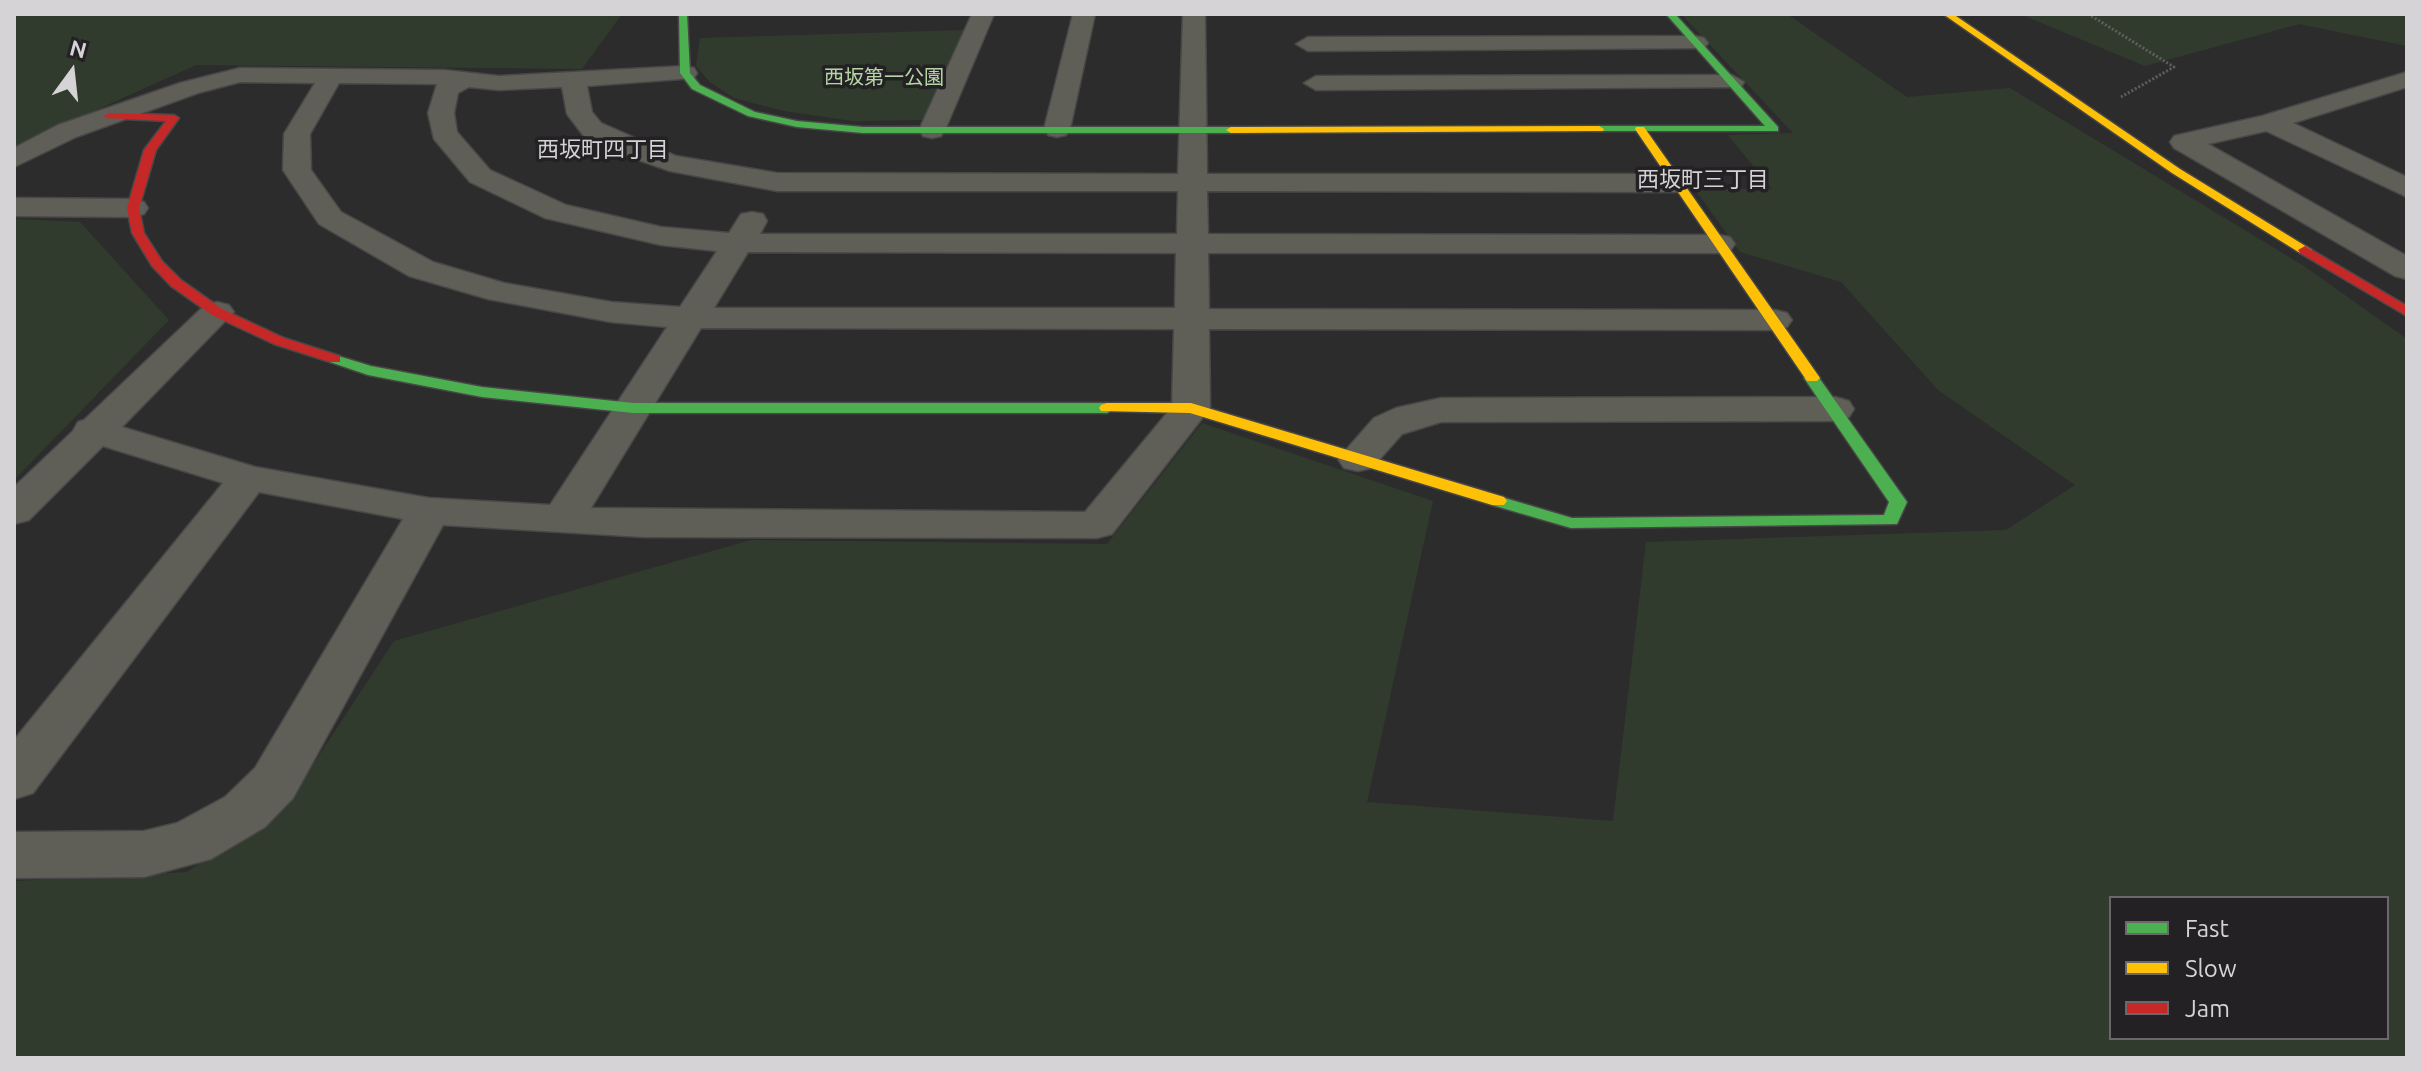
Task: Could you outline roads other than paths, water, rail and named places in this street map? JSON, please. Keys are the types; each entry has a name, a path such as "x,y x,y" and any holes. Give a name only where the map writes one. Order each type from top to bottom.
{"street":[{"path":"683,14 685,73 696,87 721,102 752,114 797,124 863,130 1774,129 1670,14"},
{"path":"932,130 983,14"},
{"path":"1057,129 1084,14"},
{"path":"92,430 249,478 429,511 644,524 1097,525 1191,408 1194,14"},
{"path":"1304,14 1327,128"},
{"path":"1947,14 2176,171 2407,312"},
{"path":"1308,44 1696,43"},
{"path":"14,159 67,131 224,77 332,75 499,83 685,73"},
{"path":"332,75 297,134 297,170 307,190 330,218 421,269 500,292 611,312 691,318 1775,320"},
{"path":"2404,266 2184,142 2269,122 2407,79"},
{"path":"464,80 446,89 441,113 444,133 480,176 556,212 613,228 739,243 1192,246 1719,244"},
{"path":"574,80 575,100 580,114 592,129 623,145 670,163 777,182 1675,183"},
{"path":"1316,83 1732,82"},
{"path":"109,116 174,118 150,150 133,208 138,233 157,263 176,283 217,312 279,341 368,370 482,392 633,408 1191,408 1571,523 1891,520 1898,502 1640,129"},
{"path":"2269,122 2404,183"},
{"path":"562,520 777,182"},
{"path":"14,207 133,208"},
{"path":"14,511 92,430 217,312"},
{"path":"1358,459 1388,426 1410,416 1441,410 1835,409"},
{"path":"14,778 249,478"},
{"path":"14,855 144,854 191,843 245,812 274,783 429,511"}],"district":[{"name":"西坂町四丁目","path":"603,150"},
{"name":"西坂町三丁目","path":"1703,180"}],"park label":[{"name":"西坂第一公園","path":"884,77"}]}
